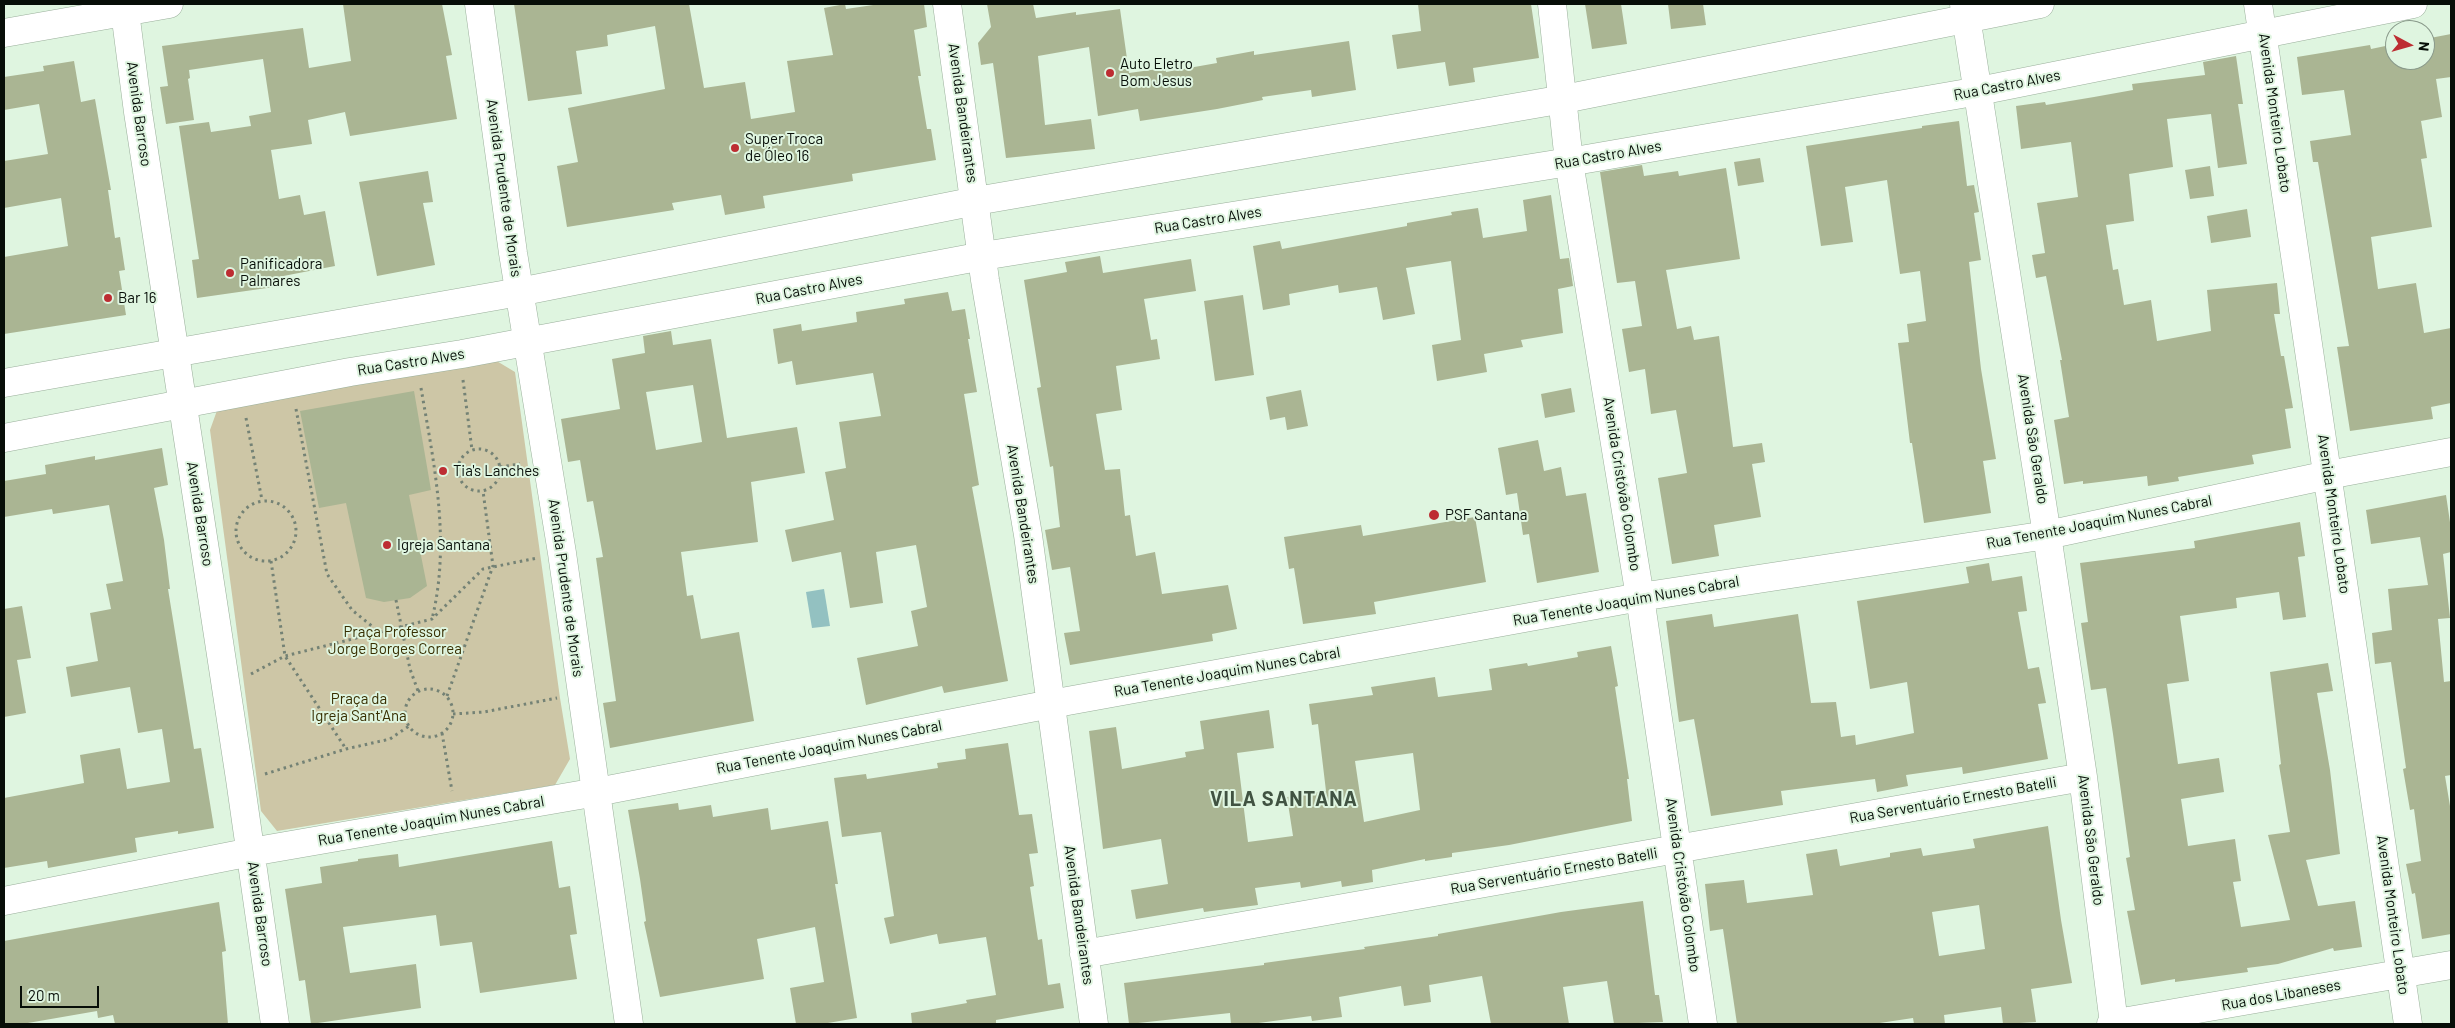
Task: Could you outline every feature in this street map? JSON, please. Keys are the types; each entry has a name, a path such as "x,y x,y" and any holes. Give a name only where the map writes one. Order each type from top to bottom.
{"street":[{"path":"4,33 125,8 169,4"},
{"name":"Avenida Prudente de Morais","path":"479,4 518,292 562,553 629,1024"},
{"name":"Avenida Bandeirantes","path":"947,4 983,256 1028,534 1094,1024"},
{"name":"Avenida Cristóvão Colombo","path":"1552,4 1564,99 1569,162 1640,597 1679,850 1703,1024"},
{"path":"4,383 175,351 518,292 976,200 1564,99 1965,11 2040,4"},
{"name":"Avenida Monteiro Lobato","path":"2258,4 2264,34 2408,1024"},
{"name":"Rua Castro Alves","path":"4,438 983,256 1569,162 1979,91 2412,4"},
{"name":"Avenida Barroso","path":"125,8 275,1024"},
{"name":"Avenida São Geraldo","path":"1965,11 1979,91 2083,777 2113,1024"},
{"name":"Rua Tenente Joaquim Nunes Cabral","path":"4,901 251,852 597,792 1051,704 1640,597 2047,535 2328,475 2451,452"},
{"name":"Rua Serventuário Ernesto Batelli","path":"1084,954 2083,777"},
{"name":"Rua dos Libaneses","path":"2113,1024 2451,965"}],"path":[{"path":"418,360 438,490 441,527 439,590 432,619"},
{"path":"290,384 327,574 352,610 378,631"},
{"path":"464,393 472,451"},
{"path":"250,440 262,500"},
{"path":"481,449 488,451 498,460 500,467 497,481 493,486 483,491 473,491 467,488 459,477 459,463 463,457 472,451 481,449"},
{"path":"447,696 493,566 483,491"},
{"path":"262,500 272,500 290,511 295,520 297,530 296,540 291,548 284,556 271,561 257,560 248,556 237,539 238,519 252,504 262,500"},
{"path":"226,686 284,656 432,619 483,569 562,553"},
{"path":"271,561 284,656 346,749"},
{"path":"396,600 410,669 418,691"},
{"path":"434,689 447,696 454,714 450,726 442,733 430,737 422,736 409,726 406,719 407,703 418,691 434,689"},
{"path":"454,714 484,712 551,699"},
{"path":"270,773 346,749 390,739 409,726"},
{"path":"442,733 450,785"}],"green space":[{"name":"Praça da Igreja Sant'Ana","path":"495,360 515,372 570,759 555,785 277,831 261,811 210,430 219,405"}],"water":[{"path":"824,589 830,626 812,628 806,592"}],"building":[{"path":"343,4 442,4 452,55 446,56 457,119 350,136 345,112 308,120 312,144 271,150 279,199 300,195 304,215 325,211 335,266 273,278 274,287 197,298 192,260 199,259 179,126 209,122 211,132 251,126 249,116 271,112 263,59 189,70 190,78 188,79 194,120 166,124 160,87 168,86 162,46 303,28 309,68 351,61"},
{"path":"514,4 689,4 704,88 745,82 751,119 795,112 787,61 833,55 824,8 845,4 846,9 880,4 924,4 927,27 914,30 921,76 918,76 927,129 931,129 936,160 852,174 853,181 763,196 765,208 725,215 721,195 672,203 674,210 567,227 557,166 578,162 568,108 665,89 655,26 607,35 608,46 576,51 582,94 528,101"},
{"path":"987,4 1033,4 1036,18 1076,12 1076,15 1120,9 1129,73 1165,68 1166,72 1217,63 1216,58 1254,51 1254,55 1349,41 1356,90 1312,97 1311,90 1262,97 1263,100 1140,121 1138,109 1098,116 1089,47 1038,56 1045,125 1091,119 1095,149 1006,158 993,63 981,65 978,43 991,27"},
{"path":"1418,4 1531,4 1539,58 1473,68 1475,82 1449,86 1445,62 1397,69 1392,35 1421,31"},
{"path":"1585,4 1621,4 1627,44 1592,49"},
{"path":"1668,4 1703,4 1706,25 1671,29"},
{"path":"2451,34 2451,77 2436,79 2442,117 2421,121 2427,158 2421,159 2432,227 2371,237 2378,289 2416,283 2424,333 2451,328 2451,403 2431,407 2433,419 2350,431 2337,347 2349,346 2318,162 2313,162 2310,141 2351,135 2344,90 2302,95 2297,57 2370,45 2371,49 2385,46 2385,70 2435,70 2435,37"},
{"path":"2236,56 2243,104 2238,104 2247,164 2218,168 2211,114 2167,119 2173,167 2129,174 2134,221 2106,225 2113,270 2118,269 2124,305 2151,300 2157,341 2211,331 2207,290 2277,283 2280,314 2274,314 2293,408 2285,409 2291,448 2252,455 2254,464 2178,477 2179,481 2148,486 2147,476 2083,484 2083,481 2064,484 2054,420 2069,417 2060,360 2062,360 2046,276 2036,278 2032,255 2045,253 2037,203 2078,197 2071,142 2021,149 2016,106 2045,102 2046,105 2133,90 2132,84 2205,75 2203,62"},
{"path":"74,61 81,102 95,99 111,190 108,190 115,238 120,237 125,270 119,271 126,315 4,334 4,257 68,246 61,198 4,208 4,161 48,154 39,104 4,110 4,77 44,71 43,66"},
{"path":"1959,121 1967,186 1974,185 1979,212 1974,213 1981,260 1969,262 1981,369 1996,459 1983,461 1991,513 1924,523 1912,443 1910,443 1898,343 1909,342 1907,324 1926,321 1920,271 1900,274 1887,180 1845,187 1853,242 1821,246 1806,146"},
{"path":"1760,158 1764,182 1738,186 1734,162"},
{"path":"1642,165 1644,176 1678,171 1679,176 1726,168 1740,259 1666,270 1677,329 1691,326 1694,340 1719,336 1733,447 1762,443 1765,462 1752,464 1761,517 1714,525 1719,556 1672,564 1658,478 1687,473 1676,410 1651,414 1645,369 1629,372 1622,329 1642,326 1635,281 1617,283 1600,172"},
{"path":"2210,166 2214,196 2190,199 2185,170"},
{"path":"428,171 433,202 423,203 435,265 377,276 359,182"},
{"path":"1551,195 1560,259 1569,258 1573,286 1558,289 1563,333 1521,340 1523,347 1484,354 1487,372 1437,381 1432,345 1461,340 1451,261 1406,268 1415,314 1383,320 1377,287 1339,293 1338,285 1289,294 1290,305 1263,310 1253,246 1280,241 1282,249 1407,226 1407,223 1452,215 1451,212 1478,208 1483,238 1527,231 1523,200"},
{"path":"2247,209 2251,237 2211,243 2207,216"},
{"path":"1100,256 1103,273 1191,259 1196,291 1144,299 1151,340 1157,339 1160,359 1116,366 1122,410 1096,414 1105,470 1120,469 1125,516 1130,515 1136,556 1155,552 1162,594 1228,585 1237,629 1212,634 1213,641 1070,665 1064,633 1080,631 1070,567 1052,570 1045,530 1060,527 1053,466 1050,467 1037,388 1041,387 1024,280 1067,272 1065,262"},
{"path":"948,292 952,311 965,309 970,339 968,339 977,392 964,394 979,485 972,487 1008,681 944,693 942,686 866,705 857,658 918,646 911,611 927,607 916,545 876,552 883,603 850,608 841,552 792,562 785,530 834,520 825,472 846,468 839,422 881,416 873,373 796,385 792,361 778,364 773,329 801,324 802,331 857,322 856,312 905,304 904,299"},
{"path":"1243,295 1254,375 1215,381 1204,301"},
{"path":"671,331 673,345 711,339 727,438 797,427 805,473 751,482 758,542 681,552 687,596 693,595 701,639 739,632 754,721 610,748 603,703 616,701 596,558 603,557 593,501 587,502 580,460 568,462 561,419 620,409 612,359 645,353 643,336","holes":["693,385 702,442 656,450 646,392"]},
{"path":"1571,388 1575,412 1545,418 1541,394"},
{"path":"1301,390 1308,426 1287,430 1285,417 1270,420 1266,397"},
{"path":"414,391 431,490 409,495 427,586 410,598 384,602 366,598 346,503 319,508 300,411"},
{"path":"1538,440 1544,471 1561,467 1566,496 1586,493 1599,572 1537,583 1529,534 1523,535 1517,493 1506,495 1498,448"},
{"path":"162,448 168,485 154,488 164,540 170,589 168,589 194,749 201,748 214,828 178,834 178,831 135,838 137,852 48,868 47,861 4,868 4,798 84,783 80,755 120,748 127,789 170,782 162,729 138,733 130,687 71,697 66,667 98,661 90,613 111,609 106,584 123,581 109,505 53,514 52,509 4,517 4,481 46,474 45,465 95,456 95,460"},
{"path":"2446,495 2451,529 2451,552 2443,554 2450,618 2438,619 2444,682 2451,681 2451,775 2445,776 2451,812 2451,934 2422,939 2415,893 2412,894 2406,864 2421,861 2414,809 2410,810 2403,769 2406,768 2391,662 2375,664 2372,633 2392,630 2388,589 2428,585 2420,537 2371,544 2366,510"},
{"path":"1475,517 1486,582 1374,602 1376,614 1303,624 1294,568 1289,569 1284,537 1361,525 1363,536"},
{"path":"2300,522 2305,556 2298,557 2306,617 2283,620 2279,592 2236,598 2237,608 2180,616 2189,681 2167,684 2178,764 2219,758 2224,792 2181,799 2188,846 2235,839 2241,881 2233,882 2241,927 2290,920 2268,835 2290,832 2279,765 2281,764 2270,672 2328,663 2333,691 2317,693 2330,770 2340,854 2306,860 2318,906 2355,901 2362,947 2334,951 2333,948 2278,964 2247,968 2248,972 2175,982 2175,979 2141,985 2127,911 2135,910 2126,858 2130,857 2113,734 2106,688 2091,690 2081,623 2088,622 2080,563 2195,548 2194,541"},
{"path":"1989,563 1992,581 2022,576 2027,611 2018,612 2028,669 2039,667 2046,703 2038,704 2048,759 1963,774 1962,767 1906,775 1908,786 1877,792 1875,779 1781,791 1783,805 1711,816 1694,719 1679,722 1666,621 1712,614 1714,627 1798,614 1811,703 1836,702 1841,737 1855,735 1856,745 1914,733 1907,682 1870,689 1857,601 1969,583 1966,567"},
{"path":"22,606 31,658 17,660 26,713 4,717 4,609"},
{"path":"1611,646 1618,686 1615,687 1629,779 1627,779 1632,821 1509,845 1452,853 1452,857 1425,861 1425,859 1372,870 1373,882 1342,887 1341,881 1301,888 1300,882 1255,888 1258,905 1204,912 1203,908 1136,919 1131,890 1168,884 1161,839 1103,849 1089,731 1116,727 1122,769 1186,757 1185,752 1204,749 1200,721 1269,710 1274,748 1237,753 1248,842 1293,836 1287,797 1326,791 1318,724 1312,725 1309,704 1373,695 1371,687 1435,677 1438,697 1492,690 1489,669 1527,663 1528,666 1578,657 1577,652","holes":["1413,753 1420,810 1364,822 1355,761"]},
{"path":"1008,743 1019,815 1032,814 1038,853 1029,854 1034,886 1030,887 1038,940 1042,939 1048,985 1060,983 1064,1008 996,1020 996,1024 912,1024 911,1013 967,1003 966,1000 996,995 986,937 939,944 937,934 890,944 884,918 894,916 881,832 842,837 834,778 866,774 867,779 938,768 937,763 966,759 965,749"},
{"path":"678,803 679,810 711,805 713,817 768,808 771,830 828,821 838,884 835,884 857,1018 822,1024 796,1024 790,988 824,982 815,927 757,939 764,979 660,997 644,922 646,921 640,879 628,810"},
{"path":"2048,826 2072,983 2031,989 2036,1022 2003,1024 2001,1007 1944,1015 1945,1024 1914,1024 1913,1018 1873,1024 1737,1024 1723,929 1710,931 1705,884 1744,880 1747,903 1813,895 1806,854 1837,849 1840,866 1890,857 1890,853 1921,848 1923,856 1975,848 1973,839","holes":["1979,905 1985,949 1939,956 1932,912"]},
{"path":"552,841 559,888 570,886 577,934 570,935 577,979 480,993 472,942 440,946 436,915 343,927 350,973 416,964 421,1008 311,1024 305,980 299,981 285,889 322,883 320,867 358,861 358,859 398,854 399,867"},
{"path":"1643,901 1655,995 1659,995 1663,1022 1614,1024 1607,981 1563,987 1569,1024 1491,1024 1482,976 1429,985 1431,1002 1404,1006 1401,986 1339,997 1342,1017 1312,1021 1311,1016 1251,1024 1231,1024 1230,1013 1129,1024 1124,983 1264,965 1264,963 1365,949 1364,947 1438,936 1438,934 1561,912"},
{"path":"219,902 226,951 222,952 228,1024 115,1024 113,1015 98,1018 97,1011 22,1024 4,1024 4,941"}],"place":[{"name":"Auto Eletro Bom Jesus","path":"1110,73"},
{"name":"Super Troca de Óleo 16","path":"735,148"},
{"name":"Panificadora Palmares","path":"230,273"},
{"name":"Bar 16","path":"108,298"},
{"name":"Tia's Lanches","path":"443,471"},
{"name":"PSF Santana","path":"1434,515"},
{"name":"Igreja Santana","path":"387,545"}],"district":[{"name":"VILA SANTANA","path":"1284,799"}],"park label":[{"name":"Praça Professor Jorge Borges Correa","path":"395,640"}]}
